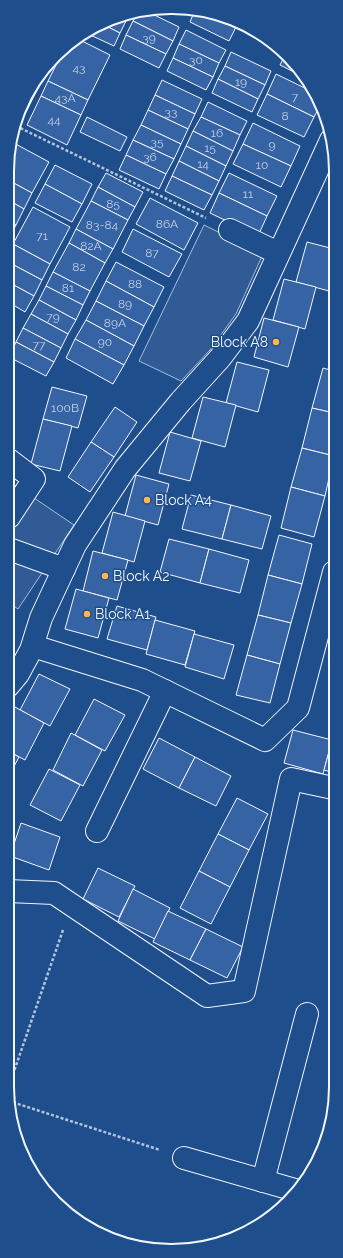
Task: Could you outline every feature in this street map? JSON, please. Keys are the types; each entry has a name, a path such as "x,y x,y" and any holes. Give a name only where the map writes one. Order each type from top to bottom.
{"street":[{"path":"14,679 33,646 41,618 75,545 125,469 181,401 220,358 248,321 327,148"},
{"path":"230,230 278,253"},
{"path":"14,464 34,479 14,509"},
{"path":"14,551 64,569"},
{"path":"33,646 142,680 265,740 298,708 329,591"},
{"path":"97,831 165,691"},
{"path":"14,891 54,893 208,996 244,991 291,779 329,787"},
{"path":"263,1181 307,1014"},
{"path":"184,1158 291,1189"}],"path":[{"path":"20,128 230,230"},
{"path":"14,1071 72,905"},
{"path":"14,1098 15,1103 184,1158"}],"shaded area":[{"path":"204,225 263,254 236,314 210,350 181,381 139,361"},
{"path":"14,484 74,525 18,609 14,606"}],"building":[{"path":"154,15 179,27 173,41 133,21 134,18"},
{"path":"193,15 212,19 236,28 229,41 190,22"},
{"path":"126,20 120,33 108,27"},
{"path":"133,21 173,41 166,54 126,35"},
{"path":"108,27 120,33 114,46 92,36"},
{"path":"186,30 226,50 219,63 179,44"},
{"path":"126,35 166,54 159,68 120,49"},
{"path":"83,42 110,55 88,100 48,81 60,60"},
{"path":"179,44 219,63 213,77 173,58"},
{"path":"231,52 271,71 265,85 225,66"},
{"path":"173,58 213,77 206,90 167,71"},
{"path":"283,60 292,71 280,65"},
{"path":"225,66 265,85 258,99 218,79"},
{"path":"276,74 305,88 317,111 314,117 267,94"},
{"path":"218,79 258,99 252,112 212,93"},
{"path":"162,80 202,99 195,114 155,95"},
{"path":"48,81 88,100 81,115 41,96"},
{"path":"36,92 24,116 30,102"},
{"path":"267,94 314,117 304,137 257,115"},
{"path":"155,95 195,114 188,129 148,110"},
{"path":"41,96 81,115 67,145 27,125"},
{"path":"208,102 247,121 240,135 201,117"},
{"path":"148,110 188,129 181,144 141,125"},
{"path":"87,117 127,137 120,151 80,132"},
{"path":"201,117 240,135 233,151 193,131"},
{"path":"253,123 300,146 291,166 243,144"},
{"path":"141,125 181,144 174,159 133,140"},
{"path":"193,131 233,151 226,166 186,146"},
{"path":"133,140 174,159 166,174 126,155"},
{"path":"16,144 49,162 32,193 14,183 14,161"},
{"path":"243,144 291,166 281,187 233,164"},
{"path":"186,146 226,166 219,181 179,161"},
{"path":"126,155 166,174 159,189 119,170"},
{"path":"179,161 219,181 212,195 172,176"},
{"path":"55,165 92,184 82,204 45,184"},
{"path":"106,173 143,192 135,207 98,187"},
{"path":"229,173 277,196 267,216 219,193"},
{"path":"172,176 212,195 204,210 165,191"},
{"path":"14,183 32,193 24,209 14,203"},
{"path":"45,184 82,204 72,222 35,203"},
{"path":"98,187 135,207 128,220 91,201"},
{"path":"219,193 267,216 258,236 210,213"},
{"path":"150,198 198,223 184,250 136,224"},
{"path":"91,201 128,220 113,249 76,229"},
{"path":"14,203 24,209 16,225 14,224"},
{"path":"33,207 70,227 50,264 14,245"},
{"path":"76,229 113,249 105,263 69,243"},
{"path":"133,229 182,254 169,277 122,252"},
{"path":"307,242 329,248 329,291 296,282"},
{"path":"69,243 105,263 90,291 53,272"},
{"path":"14,245 50,264 42,280 14,265"},
{"path":"116,262 164,287 154,307 106,281"},
{"path":"14,265 42,280 34,296 14,285"},
{"path":"53,272 90,291 83,305 46,286"},
{"path":"284,279 316,287 305,329 273,320"},
{"path":"106,281 154,307 144,326 96,301"},
{"path":"14,285 34,296 25,312 14,305"},
{"path":"46,286 83,305 76,320 39,300"},
{"path":"39,300 76,320 68,334 31,314"},
{"path":"96,301 144,326 134,346 86,320"},
{"path":"31,314 68,334 61,348 23,328"},
{"name":"Block A8","path":"264,318 299,327 288,367 254,357"},
{"path":"86,320 134,346 124,365 75,339"},
{"path":"23,328 61,348 54,362 16,342"},
{"path":"75,339 124,365 113,384 66,358"},
{"path":"16,342 54,362 46,376 14,360 14,346"},
{"path":"237,362 269,370 258,412 226,403"},
{"path":"323,368 329,370 329,412 312,408"},
{"path":"52,387 87,396 78,428 43,419"},
{"path":"203,397 236,405 225,447 192,438"},
{"path":"115,407 137,422 114,457 91,442"},
{"path":"312,408 329,412 329,455 302,448"},
{"path":"43,419 72,426 60,471 31,464"},
{"path":"170,432 201,441 190,481 159,473"},
{"path":"91,442 114,457 90,492 68,477"},
{"path":"302,448 329,455 329,478 325,496 291,487"},
{"name":"Block A4","path":"136,475 169,484 158,525 125,516"},
{"path":"291,487 325,496 314,537 281,528"},
{"path":"191,495 231,505 222,539 182,529"},
{"path":"231,505 271,516 262,549 222,539"},
{"path":"113,512 145,521 134,562 102,553"},
{"path":"279,535 312,544 302,584 268,575"},
{"path":"169,539 209,549 200,583 160,572"},
{"path":"209,549 249,560 240,593 200,583"},
{"name":"Block A2","path":"93,551 128,560 117,600 83,591"},
{"path":"268,575 302,584 291,623 258,615"},
{"name":"Block A1","path":"76,589 109,598 98,638 65,629"},
{"path":"117,606 156,617 147,650 107,639"},
{"path":"258,615 291,623 280,664 247,655"},
{"path":"155,620 195,631 185,665 146,654"},
{"path":"194,634 234,645 224,679 185,667"},
{"path":"247,655 280,664 270,703 236,695"},
{"path":"39,674 70,689 50,726 20,710"},
{"path":"94,699 125,715 105,751 75,735"},
{"path":"15,707 44,723 25,760 14,754"},
{"path":"293,730 329,739 329,751 323,774 284,763"},
{"path":"71,733 102,750 83,786 53,770"},
{"path":"159,738 195,757 179,788 143,769"},
{"path":"329,752 329,772 324,770"},
{"path":"14,754 19,757 14,767"},
{"path":"195,757 231,776 216,806 179,788"},
{"path":"49,769 80,785 61,821 30,805"},
{"path":"237,798 268,814 249,850 218,834"},
{"path":"21,823 60,837 49,870 14,857 14,844"},
{"path":"218,834 249,850 230,887 199,871"},
{"path":"98,868 135,886 119,917 83,899"},
{"path":"199,871 230,887 211,924 180,908"},
{"path":"133,889 170,908 155,939 118,921"},
{"path":"168,911 206,929 190,960 153,942"},
{"path":"206,929 243,947 227,978 190,960"}],"place":[{"name":"Block A8","path":"276,342"},
{"name":"Block A4","path":"147,500"},
{"name":"Block A2","path":"105,576"},
{"name":"Block A1","path":"87,614"}]}
